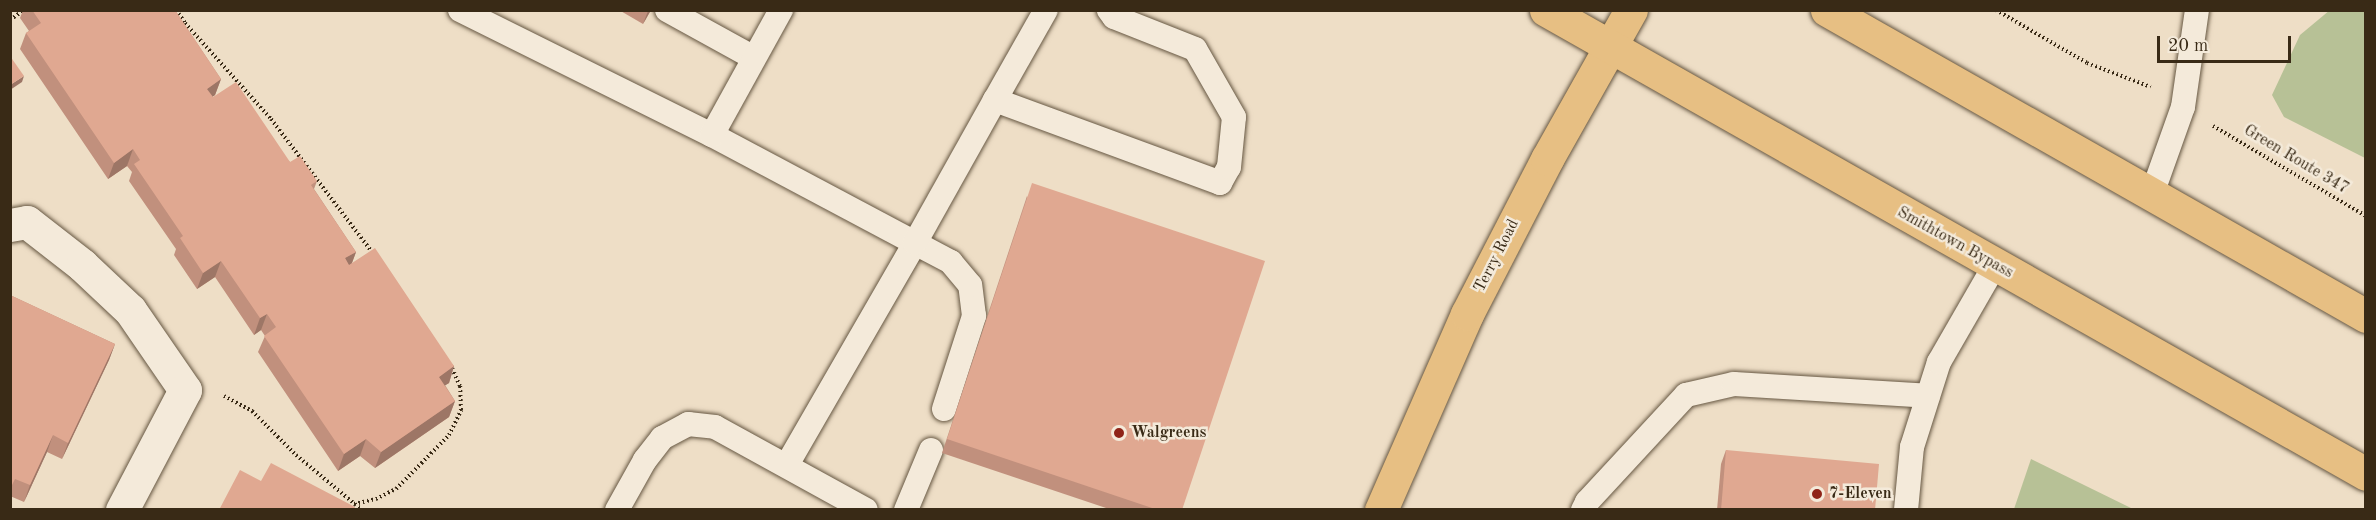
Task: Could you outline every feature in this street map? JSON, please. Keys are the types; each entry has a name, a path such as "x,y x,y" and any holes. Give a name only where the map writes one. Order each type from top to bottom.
{"main road":[{"name":"Smithtown Bypass","path":"1546,10 2366,474"},
{"name":"Terry Road","path":"1381,510 1467,314 1547,159 1631,10"},
{"path":"1827,10 2366,316"}],"street":[{"path":"10,225 27,222 82,265 130,310 185,390 122,510"}],"lane":[{"path":"460,10 712,135 951,262 970,285 974,316 944,409"},
{"path":"667,10 754,58"},
{"path":"712,135 781,10"},
{"path":"787,465 1046,10"},
{"path":"995,100 1220,183 1229,167 1234,117 1195,49 1114,17 1109,10"},
{"path":"2152,194 2183,107 2197,10"},
{"path":"1906,510 1912,447 1939,362 1995,265"},
{"path":"1583,510 1587,502 1686,395 1734,384 1928,396"},
{"path":"616,510 645,460 662,438 688,424 715,427 866,510"},
{"path":"906,510 931,450"}],"path":[{"path":"10,20 24,10"},
{"path":"176,10 185,23 272,119 377,259"},
{"path":"1996,10 2087,63 2147,84"},
{"name":"Green Route 347","path":"2213,126 2366,216"},
{"path":"354,504 376,499 396,489 449,435 461,410 460,386 447,358"},
{"path":"223,395 252,411 296,455 362,510"}],"green space":[{"path":"2330,10 2365,11 2365,158 2284,117 2272,95 2300,35"},
{"path":"2031,459 2133,509 2014,509"}],"building":[{"path":"32,10 175,10 221,79 207,89 213,97 236,82 290,162 300,156 317,181 311,185 356,252 345,258 349,265 375,248 454,366 439,377 455,401 381,452 366,439 344,454 264,336 276,327 267,314 260,318 221,261 203,273 180,238 183,236 134,164 140,160 133,149 114,163 26,33 41,23"},
{"path":"10,56 24,76 10,85"},
{"name":"Walgreens","path":"1032,183 1265,261 1182,510 1158,510 947,439"},
{"path":"10,295 115,344 68,443 53,435 30,485 15,479 10,489"},
{"path":"1726,450 1879,464 1875,510 1721,510"},
{"path":"271,463 355,507 354,510 219,510 240,470 261,481"}],"place":[{"name":"Walgreens","path":"1119,433"},
{"name":"7-Eleven","path":"1817,494"}]}
